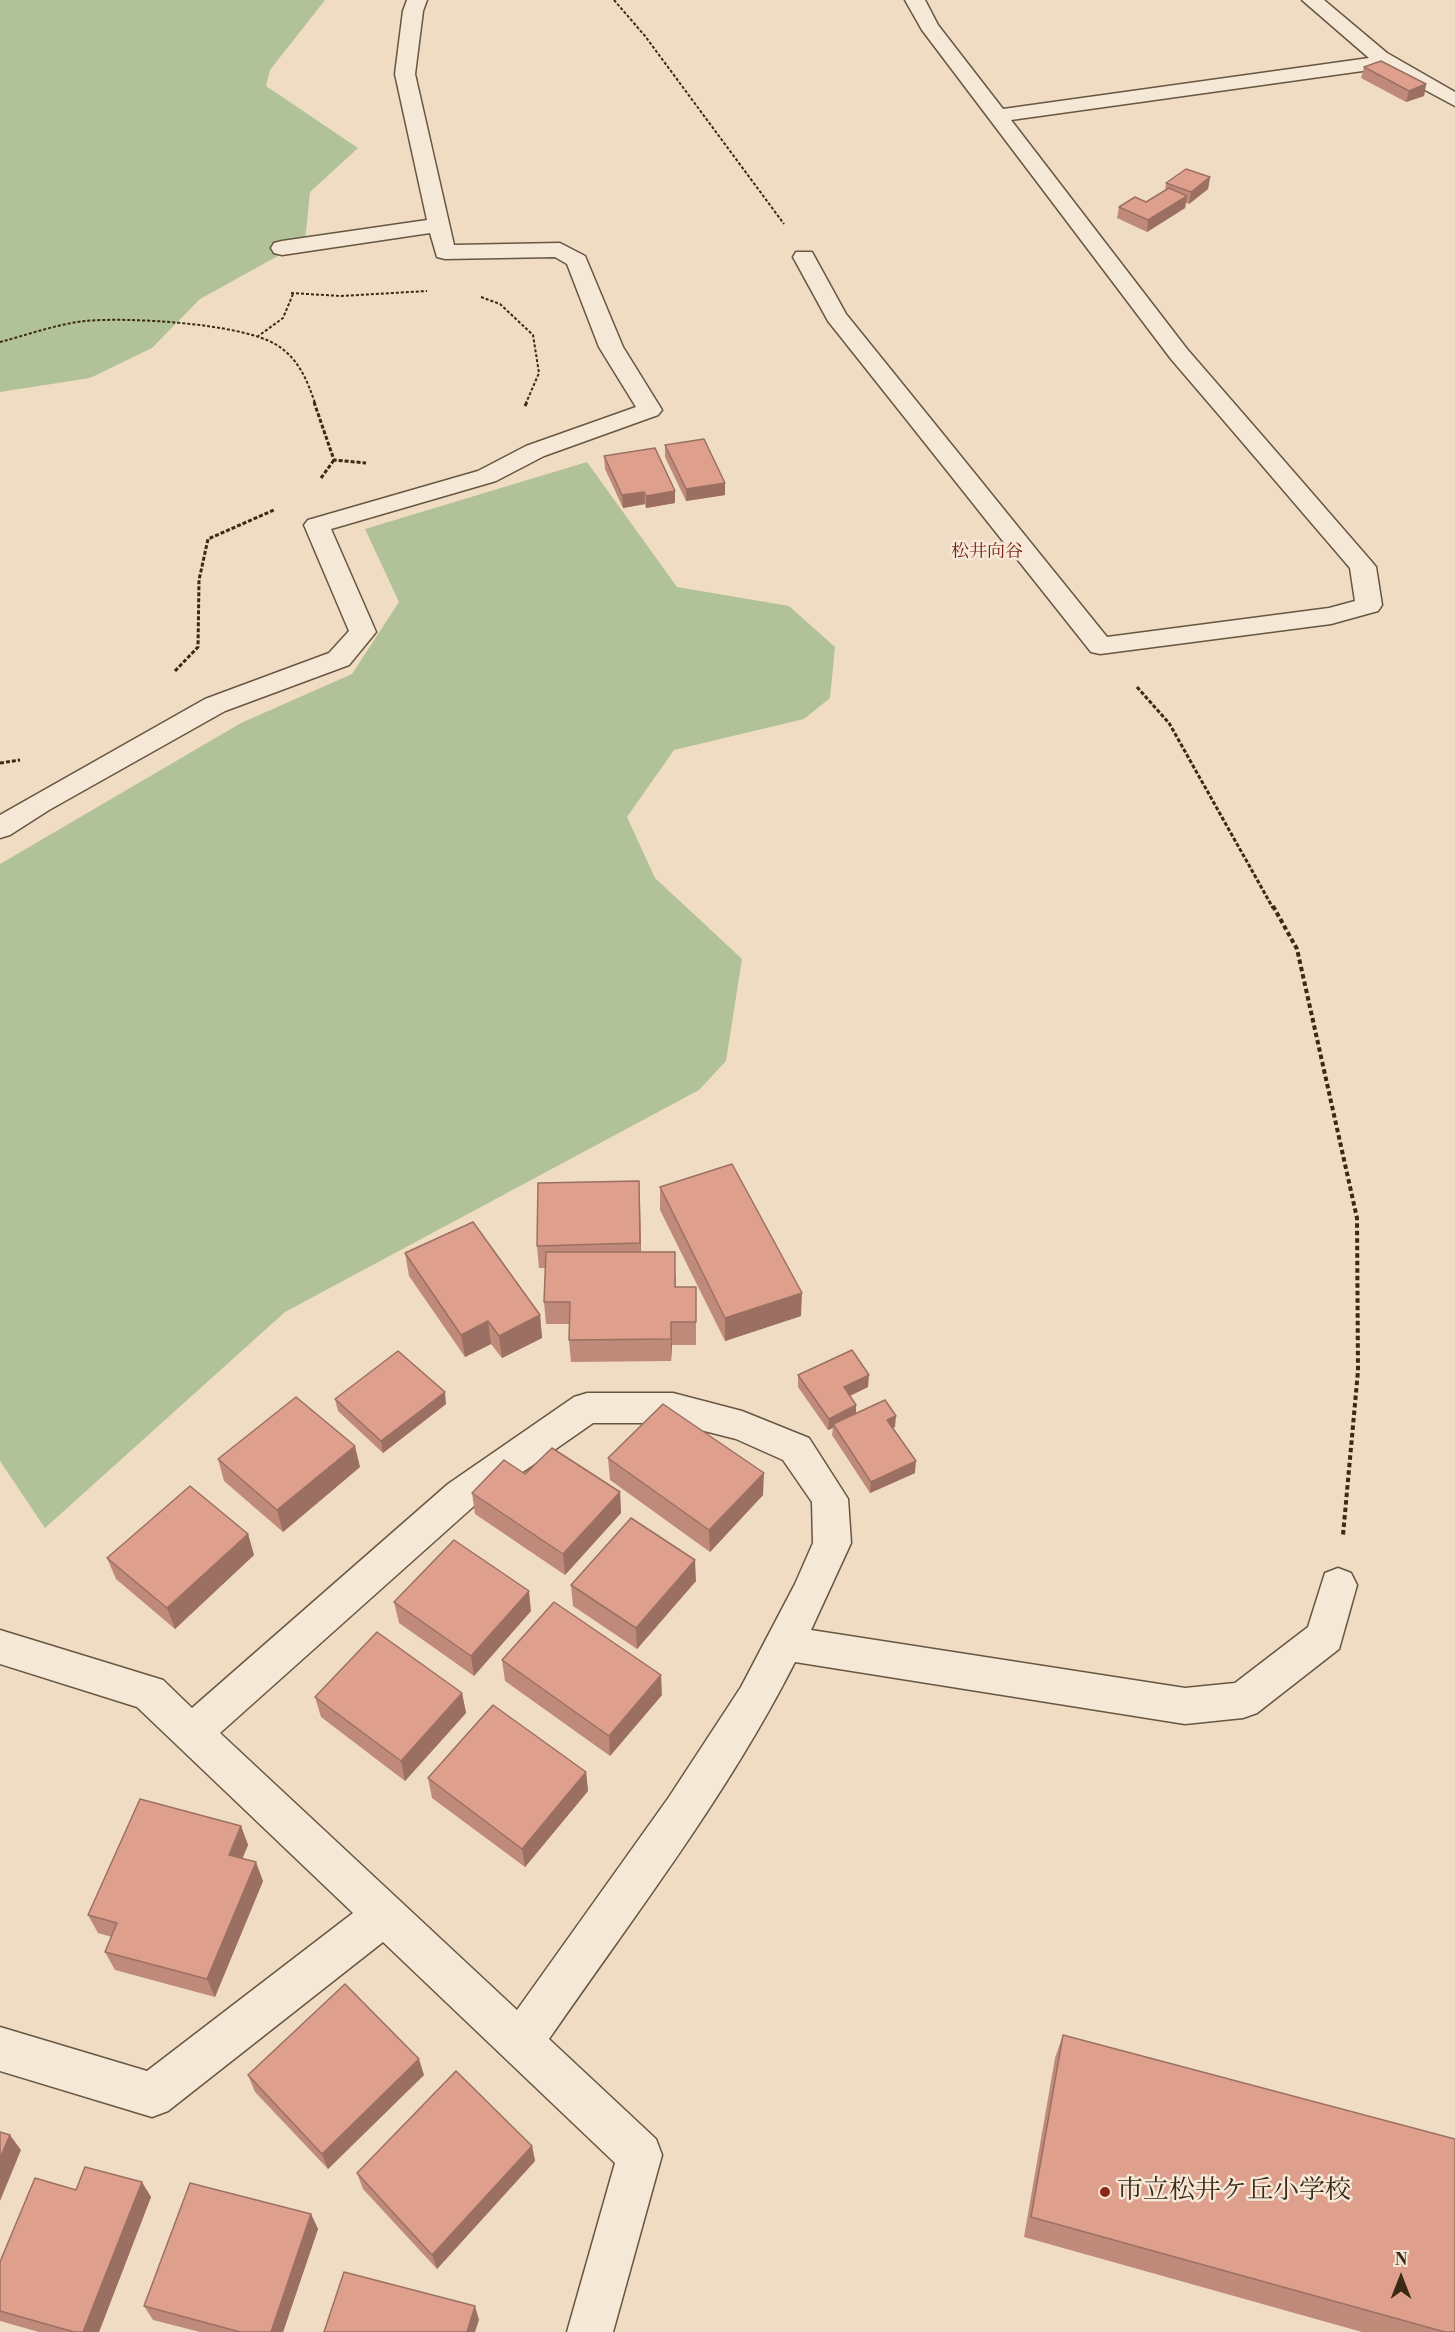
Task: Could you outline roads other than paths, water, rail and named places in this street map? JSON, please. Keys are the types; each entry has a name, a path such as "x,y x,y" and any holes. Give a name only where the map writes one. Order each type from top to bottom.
{"street":[{"path":"0,828 39,803 215,705 339,658 363,632 317,525 487,476 535,451 650,410 611,347 577,261 560,250 445,252 405,74 413,11 417,0"},
{"path":"804,257 836,316 1100,646 1332,616 1369,605 1363,567 1179,354 929,26 915,0"},
{"path":"1312,0 1389,62 1455,100"},
{"path":"998,116 1389,62"},
{"path":"282,248 439,225"},
{"path":"192,1733 461,1495 587,1408 673,1408 742,1426 796,1449 830,1499 832,1543 811,1592 755,1700 683,1810 521,2042"},
{"path":"784,1643 1185,1706 1243,1700 1325,1637 1338,1585"},
{"path":"0,1647 149,1693 640,2155 590,2332"},
{"path":"0,2049 152,2095 384,1914"}],"place":[{"name":"市立松井ケ丘小学校","path":"1105,2192"}],"district":[{"name":"松井向谷","path":"987,553"}]}
